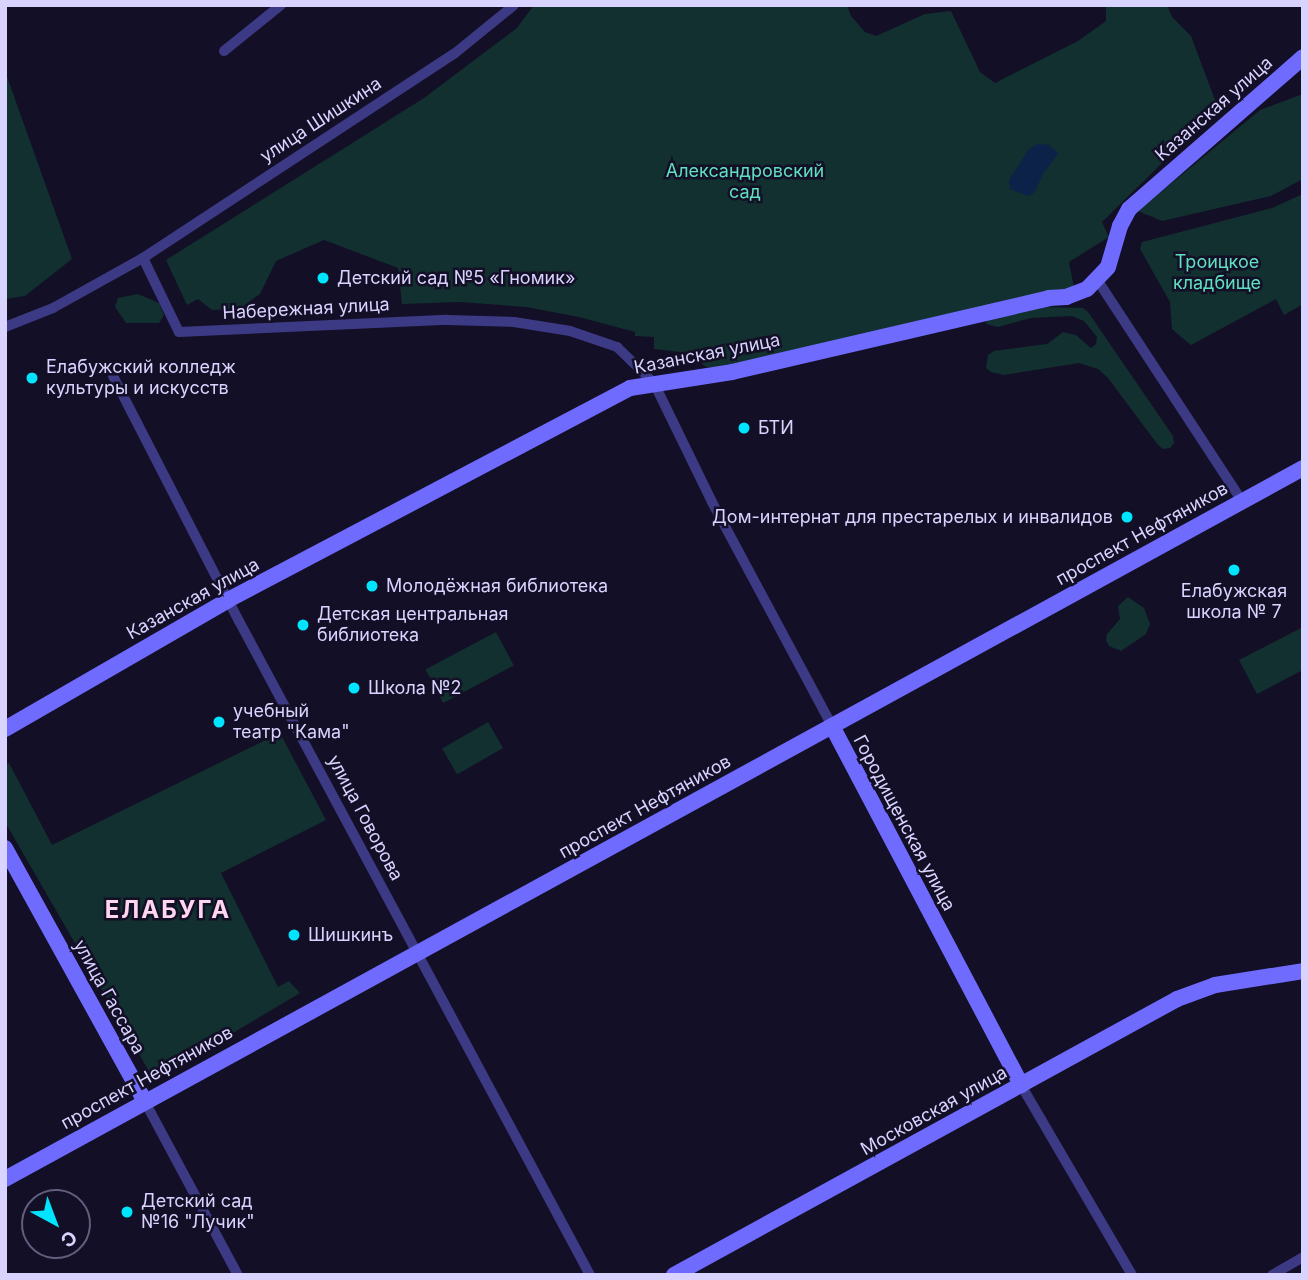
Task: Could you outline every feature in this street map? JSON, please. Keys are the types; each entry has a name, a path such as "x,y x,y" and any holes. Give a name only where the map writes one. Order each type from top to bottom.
{"main road":[{"name":"Казанская улица","path":"5,729 228,600 610,397 654,383 732,372 1022,304 1066,297 1087,289 1098,281 1113,257 1120,226 1129,209 1303,57"},
{"name":"проспект Нефтяников","path":"5,1178 1303,468"},
{"name":"Городищенская улица","path":"832,726 1021,1085"},
{"name":"улица Гассара","path":"5,848 145,1100"},
{"name":"Московская улица","path":"674,1275 1177,999 1215,985 1303,971"}],"street":[{"path":"224,51 281,5"},
{"name":"улица Шишкина","path":"143,258 454,54 513,5"},
{"path":"5,327 53,308 143,258"},
{"name":"Набережная улица","path":"143,258 179,332 447,320 514,322 603,341 629,357 654,383"},
{"path":"1098,281 1242,502"},
{"name":"улица Говорова","path":"113,376 228,600 590,1275"},
{"name":"Городищенская улица","path":"654,383 712,502 832,726"},
{"name":"Городищенская улица","path":"1021,1085 1132,1275"},
{"name":"улица Гассара","path":"145,1100 238,1275"},
{"path":"1272,1275 1303,1257"}],"green space":[{"name":"Александровский сад","path":"534,5 847,5 851,16 865,32 876,36 925,14 951,11 980,72 995,83 1078,41 1106,21 1106,5 1167,5 1172,17 1191,36 1218,108 1102,222 1109,237 1069,262 1074,288 728,367 706,367 689,353 654,349 654,337 635,336 635,332 579,317 526,307 460,302 402,304 398,268 324,240 276,261 260,294 239,309 212,310 198,299 187,305 166,260 424,98 517,28"},
{"path":"5,71 72,259 25,296 5,299"},
{"path":"1303,94 1303,179 1271,196 1162,221 1138,211 1260,110"},
{"name":"Троицкое кладбище","path":"1303,194 1303,304 1284,315 1276,299 1191,345 1172,329 1170,302 1140,249 1142,242 1272,208"},
{"path":"138,294 159,303 164,315 159,323 126,323 115,307 118,298"},
{"path":"1047,307 1083,308 1088,312 1173,436 1174,443 1170,448 1163,449 1158,445 1108,378 1098,369 1079,363 1004,375 986,368 988,355 994,351 1047,344 1063,332 1076,335 1091,348 1096,344 1097,337 1084,321 1072,316 1031,318 998,327 986,324 987,319"},
{"path":"1128,597 1144,608 1150,624 1146,634 1121,651 1109,646 1106,640 1107,634 1120,619 1118,606"},
{"path":"1303,627 1303,670 1257,694 1239,660"},
{"path":"496,632 514,666 443,703 425,670"},
{"path":"488,722 503,748 457,774 442,748"},
{"path":"280,733 326,820 221,873 278,987 289,981 300,993 154,1080 5,822 5,765 9,763 52,845"}],"water":[{"path":"1038,144 1050,145 1058,154 1043,174 1034,193 1028,196 1010,189 1009,180 1029,149"}],"place":[{"name":"Детский сад №5 «Гномик»","path":"323,278"},
{"name":"Елабужский колледж культуры и искусств","path":"32,378"},
{"name":"БТИ","path":"744,428"},
{"name":"Дом-интернат для престарелых и инвалидов","path":"1127,517"},
{"name":"Елабужская школа № 7","path":"1234,570"},
{"name":"Молодёжная библиотека","path":"372,586"},
{"name":"Детская центральная библиотека","path":"303,625"},
{"name":"Школа №2","path":"354,688"},
{"name":"учебный театр \"Кама\"","path":"219,722"},
{"name":"Шишкинъ","path":"294,935"},
{"name":"Детский сад №16 \"Лучик\"","path":"127,1212"}],"district":[{"name":"ЕЛАБУГА","path":"168,910"}]}
